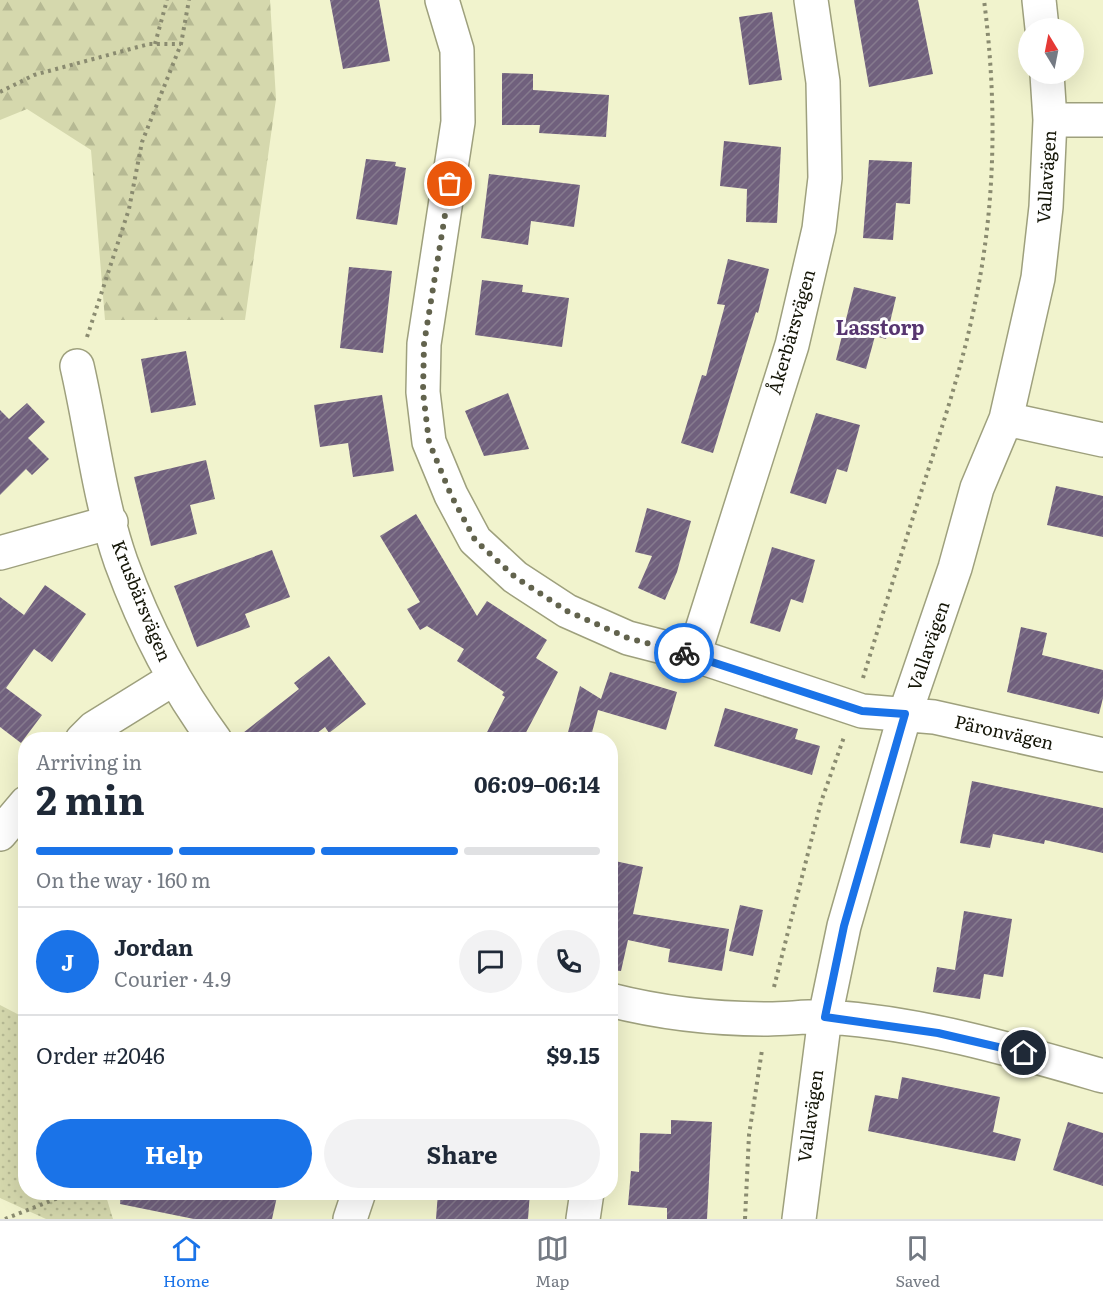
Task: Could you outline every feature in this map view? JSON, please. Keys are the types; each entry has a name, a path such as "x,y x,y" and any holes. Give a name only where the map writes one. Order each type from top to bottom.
{"street":[{"name":"Päronvägen","path":"442,0 457,50 459,122 424,344 423,392 429,442 451,495 475,540 515,577 567,611 628,638 694,655 854,708 934,717 1103,755"},
{"name":"Åkerbärsvägen","path":"694,655 792,345 819,230 825,178 823,82 811,0"},
{"path":"1039,0 1041,18"},
{"name":"Vallavägen","path":"799,1219 825,1017 844,926 905,714 955,568 977,488 1006,419 1038,278 1046,207 1050,120 1048,84"},
{"path":"1050,120 1103,120"},
{"name":"Krusbärsvägen","path":"77,366 99,477 121,562 173,679 209,732"},
{"path":"1006,419 1103,440"},
{"name":"Krusbärsvägen","path":"0,553 111,522"},
{"name":"Krusbärsvägen","path":"90,732 173,679"},
{"path":"0,834 18,813"},
{"path":"618,1009 699,1016 767,1019 825,1017 870,1021 1004,1047 1103,1076"},
{"path":"350,1219 356,1200"},
{"path":"583,1219 586,1200"}],"path":[{"path":"154,44 167,0"},
{"path":"77,366 123,229 142,142 181,44 189,0"},
{"path":"744,1219 749,1135 767,1019 781,952 821,802 854,708 937,447 975,303 990,196 993,139 989,43 984,0"},
{"path":"0,92 34,75 154,44 181,44"},
{"path":"5,1219 53,1200"}],"green space":[{"path":"0,0 270,0 276,99 245,320 105,320 91,150 27,109 0,120"},
{"path":"0,1005 18,1014 18,1200 107,1200 113,1219 46,1219 0,1198"}],"building":[{"path":"330,0 379,0 390,61 343,69"},
{"path":"854,0 918,0 933,74 869,87"},
{"path":"772,12 782,80 749,85 739,17"},
{"path":"502,73 533,74 533,90 609,95 606,137 539,133 540,125 502,125"},
{"path":"724,141 781,147 777,223 746,222 747,189 720,186"},
{"path":"366,159 396,162 395,166 406,168 397,225 356,219"},
{"path":"869,160 912,162 910,204 896,203 893,240 863,238"},
{"path":"489,174 580,185 574,227 531,221 528,245 481,238"},
{"path":"728,259 769,269 758,313 756,312 713,453 681,443 702,375 706,376 725,305 717,304"},
{"path":"349,267 392,271 383,353 340,348"},
{"path":"482,280 523,285 522,292 569,298 562,347 475,335"},
{"path":"854,287 896,297 886,339 875,336 866,369 836,360"},
{"path":"186,351 196,405 151,413 141,359"},
{"path":"508,393 529,449 484,456 465,411"},
{"path":"382,395 394,471 353,477 348,443 320,447 314,405"},
{"path":"27,403 45,422 28,438 49,459 32,475 26,469 0,495 0,410 9,419"},
{"path":"816,413 860,425 847,472 837,469 826,504 790,493"},
{"path":"206,460 215,499 190,505 197,534 151,546 134,477"},
{"path":"1056,486 1103,496 1103,537 1047,525"},
{"path":"647,508 691,521 677,572 665,600 638,588 652,556 635,552"},
{"path":"416,514 477,616 487,601 547,640 536,658 558,672 526,732 487,732 505,697 502,695 504,692 457,661 464,649 427,626 420,630 407,609 420,602 380,536"},
{"path":"772,547 815,560 803,603 791,599 780,632 750,623"},
{"path":"272,550 290,597 245,614 250,627 197,647 174,586"},
{"path":"45,585 86,614 52,662 34,649 6,688 42,715 29,732 18,732 18,741 0,727 0,597 24,615"},
{"path":"1021,627 1047,633 1042,655 1103,670 1103,698 1099,714 1007,692"},
{"path":"329,656 366,704 330,732 325,727 318,732 244,732 299,689 294,683"},
{"path":"610,672 677,692 666,730 598,710 592,732 568,732 580,686 601,699"},
{"path":"725,708 798,729 795,739 820,746 812,775 714,746"},
{"path":"972,781 1103,808 1103,853 1045,840 1044,844 993,834 990,848 960,843"},
{"path":"618,862 643,867 633,914 729,929 722,971 668,962 670,949 628,940 621,971 618,971"},
{"path":"740,905 763,910 753,956 729,951"},
{"path":"964,911 1012,919 1003,977 984,974 980,999 933,992 937,967 955,970"},
{"path":"902,1077 1000,1097 993,1132 1021,1139 1015,1161 868,1131 875,1095 898,1099"},
{"path":"671,1120 712,1122 707,1219 667,1219 667,1208 628,1205 631,1171 639,1172 640,1133 671,1134"},
{"path":"1068,1122 1103,1133 1103,1186 1053,1170"},
{"path":"120,1200 276,1200 272,1219 194,1219 120,1204"},
{"path":"437,1200 529,1200 528,1219 436,1219"}],"way so far":[{"path":"450,184 435,288 424,344 423,392 429,442 451,495 475,540 515,577 567,611 628,638 684,653"}],"district":[{"name":"Lasstorp","path":"880,328"}],"route":[{"path":"684,653 862,711 905,714 844,926 825,1017 870,1021 938,1033 1024,1053"}]}
